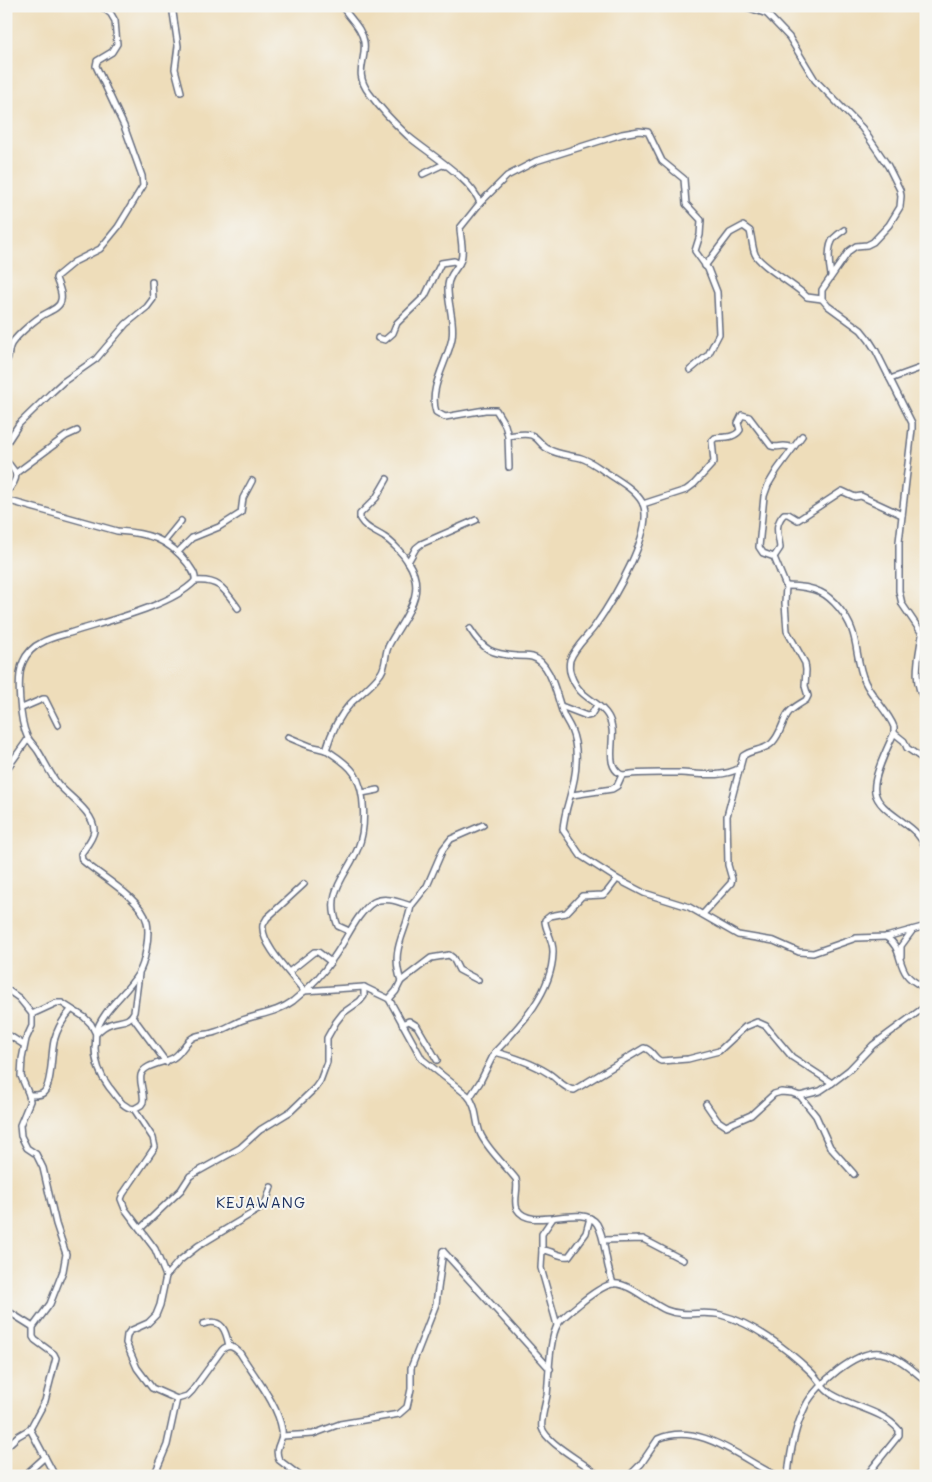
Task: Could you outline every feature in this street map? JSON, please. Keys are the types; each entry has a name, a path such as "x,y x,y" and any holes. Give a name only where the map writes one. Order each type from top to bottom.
{"street":[{"path":"6,361 9,358 10,346 15,340 39,318 60,304 62,300 57,276 74,262 100,249 118,227 143,186 142,176 124,126 96,66 97,61 112,52 117,44 115,21 111,14 101,6"},
{"path":"172,6 178,46 175,69 181,92"},
{"path":"342,6 354,22 364,41 360,66 368,92 407,135 445,166 454,171 467,184 480,202"},
{"path":"744,6 767,14 789,37 815,80 862,128 888,166 902,196 900,207 889,226 873,242 867,245 856,246 848,251 822,290 822,299"},
{"path":"509,467 508,436 497,411 445,417 436,412 434,406 438,380 451,340 453,327 448,282 462,256 460,228 480,202 508,176 536,161 622,134 639,131 648,132 662,161 684,179 686,204 701,220 700,235 695,251 714,281 717,292 720,334 708,355 690,370"},
{"path":"423,174 442,165 445,166"},
{"path":"705,266 730,234 743,226 750,231 755,257 778,276 800,289 807,297 822,299 833,310 861,330 869,340 907,411 912,429 899,542 899,591 902,604 926,642"},
{"path":"831,275 831,243 844,230"},
{"path":"378,338 385,340 390,336 397,323 425,296 441,263 454,261 459,264"},
{"path":"6,444 19,424 63,382 96,359 126,324 147,307 153,298 152,282"},
{"path":"890,379 926,366"},
{"path":"643,504 686,490 694,484 714,462 712,441 715,438 738,434 740,430 738,423 740,417 744,415 751,420 772,446 783,445 793,448"},
{"path":"16,473 66,436 77,431"},
{"path":"508,436 530,435 536,437 549,450 590,462 638,496 643,504 646,520 627,574 595,626 570,660 570,671 577,687 587,698 604,710 610,720 613,743 612,765 617,773 622,776 659,773 715,774 733,772 740,768"},
{"path":"702,914 731,883 732,879 728,865 727,816 742,756 746,753 764,749 771,744 788,714 806,700 808,696 805,686 806,670 804,663 787,631 786,586 774,557 763,553 759,546 762,506 768,485 802,436"},
{"path":"6,461 16,473 17,478 6,494"},
{"path":"326,750 334,728 345,712 382,672 389,643 414,603 415,579 408,562 385,537 368,528 360,519 360,514 376,498 387,479"},
{"path":"178,552 192,538 219,527 241,513 243,498 252,481"},
{"path":"774,557 780,548 777,525 784,514 788,514 798,520 842,492 855,497 861,496 902,515"},
{"path":"6,500 117,531 143,533 164,542 178,552 194,572 196,581"},
{"path":"408,562 416,548 421,544 476,520"},
{"path":"164,542 181,521"},
{"path":"96,1034 104,1027 128,1020 132,1016 136,1005 139,973 145,953 148,933 147,924 145,916 120,889 82,860 81,854 94,833 93,825 85,810 56,781 38,751 28,739 19,679 23,662 39,644 51,638 169,599 190,587 196,581 218,584 224,588 238,608"},
{"path":"786,586 804,587 822,593 838,608 852,630 860,670 873,697 892,722 894,733 874,786 875,793 893,815 920,836 926,848"},
{"path":"470,629 482,646 495,654 532,657 545,667 550,676 564,715 572,730 575,744 576,764 572,795 565,815 563,830 581,856 617,879 644,893 689,907 738,935 774,940 789,948 807,954 856,938 886,937 926,926"},
{"path":"922,635 918,664 918,685 926,701"},
{"path":"22,708 43,698 58,725"},
{"path":"561,706 588,716 591,715 597,705"},
{"path":"894,733 904,741 907,748 926,761"},
{"path":"288,737 326,750 344,763 358,780 362,794 363,817 359,847 340,880 334,899 334,915 338,926 349,931"},
{"path":"6,770 28,739"},
{"path":"572,795 612,789 617,786 622,776"},
{"path":"362,794 378,790"},
{"path":"401,981 396,957 399,942 408,923 411,906 427,886 443,849 451,839 483,825"},
{"path":"470,1097 495,1052 530,1013 548,979 554,948 545,926 546,920 550,916 566,913 582,896 603,895 617,879"},
{"path":"304,884 267,918 263,925 269,947 304,991"},
{"path":"139,973 101,1021 96,1034 95,1053 97,1066 102,1076 119,1100 128,1108 134,1109 143,1102 141,1079 145,1068 166,1062 175,1057 190,1039 195,1036 214,1033 242,1020 285,1007 304,991 331,962 349,931 374,902 391,900 411,906"},
{"path":"901,961 901,946 913,930"},
{"path":"886,937 893,942 906,974 926,990"},
{"path":"289,972 314,952 318,952 331,962"},
{"path":"389,998 396,991 401,981 431,958 449,955 453,958 459,970 478,980"},
{"path":"304,991 364,987 389,998 422,1058 470,1097 480,1134 516,1179 518,1185 516,1203 518,1209 522,1214 529,1217 553,1218 582,1215 590,1218 596,1223 604,1240 613,1284"},
{"path":"141,1228 181,1190 190,1176 240,1148 260,1130 291,1110 315,1088 320,1081 327,1062 327,1038 343,1013 364,996 364,987"},
{"path":"6,989 19,998 32,1014 32,1026 24,1045 21,1076 30,1101 20,1125 21,1136 27,1148 36,1154 43,1168 56,1224 66,1254 63,1271 50,1304 33,1327 33,1337 35,1340 54,1354 56,1361 45,1401 30,1429 18,1436 6,1447"},
{"path":"32,1014 56,1003 62,1003 84,1017 91,1024 96,1034"},
{"path":"800,1096 820,1091 832,1083 849,1070 872,1045 926,1006"},
{"path":"29,1095 42,1094 46,1091 56,1034 71,1010"},
{"path":"132,1016 166,1062"},
{"path":"402,1024 409,1021 417,1026 437,1060"},
{"path":"495,1052 540,1069 574,1090 644,1048 649,1049 657,1060 688,1059 719,1051 745,1027 757,1022 766,1026 792,1057 832,1083"},
{"path":"6,1036 10,1036 24,1045"},
{"path":"706,1104 716,1120 726,1126 751,1115 774,1094 781,1092 800,1096 816,1116 830,1147 854,1174"},
{"path":"134,1109 153,1138 155,1147 122,1194 121,1199 124,1209 156,1249 166,1276"},
{"path":"272,1187 266,1202 261,1208 198,1246 179,1261 166,1276 156,1315 148,1324 130,1331 127,1335 126,1343 137,1368 149,1384 158,1392 177,1399 187,1396 192,1391 225,1347 233,1347 240,1353 275,1408 280,1420 282,1436 276,1449 279,1460 300,1476"},
{"path":"553,1218 542,1234 541,1268 557,1325 552,1344 542,1428 549,1439 599,1476"},
{"path":"542,1250 550,1250 564,1257 569,1256 586,1233 590,1218"},
{"path":"604,1240 642,1240 683,1260"},
{"path":"282,1436 313,1434 340,1424 399,1414 407,1408 411,1389 411,1368 436,1304 443,1251 550,1370"},
{"path":"557,1325 586,1299 613,1284 622,1285 664,1310 676,1314 722,1315 752,1328 783,1348 811,1372 825,1390 840,1399 888,1419 899,1430 896,1440 866,1476"},
{"path":"6,1310 33,1327"},
{"path":"203,1324 215,1322 223,1328 226,1331 229,1346"},
{"path":"788,1476 792,1446 804,1409 821,1385 842,1368 858,1357 874,1352 883,1353 902,1362 926,1381"},
{"path":"154,1476 167,1445 177,1399"},
{"path":"30,1429 53,1475"},
{"path":"629,1476 645,1459 658,1439 691,1435 709,1439 776,1476"},
{"path":"24,1476 45,1457"}],"district":[{"name":"KEJAWANG","path":"261,1203"}]}
